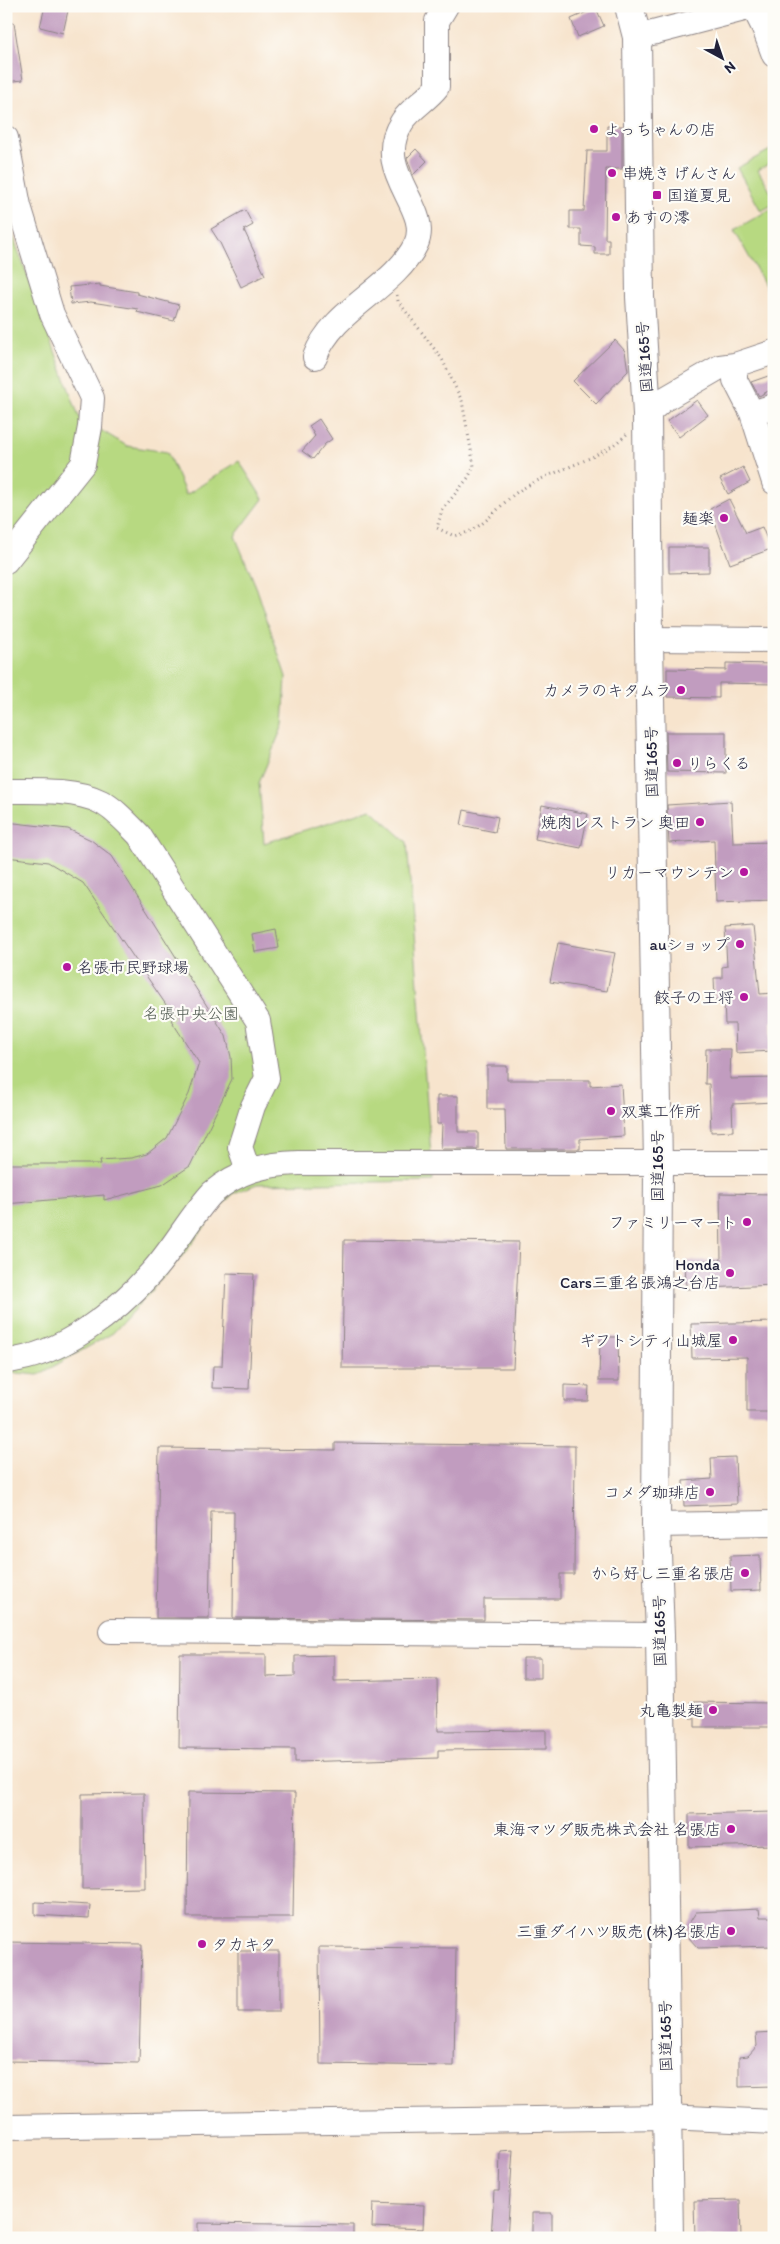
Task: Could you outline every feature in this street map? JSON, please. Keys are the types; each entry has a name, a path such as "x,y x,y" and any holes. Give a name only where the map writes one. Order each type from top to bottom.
{"highway":[{"name":"国道165号","path":"629,6 636,37 640,297 647,414 658,1165 656,1525 660,1635 669,2238"}],"street":[{"path":"315,357 328,332 396,270 415,245 419,228 394,167 394,142 401,123 437,87 437,21 446,6"},
{"path":"636,37 754,6 774,55"},
{"path":"6,138 19,206 52,314 92,398 90,427 83,464 6,561"},
{"path":"647,414 663,400 720,367 735,365 774,352"},
{"path":"735,365 735,380 763,410 774,482"},
{"path":"649,640 774,640"},
{"path":"6,790 45,791 76,795 101,802 125,820 139,835 240,990 258,1021 267,1078 252,1106 240,1146 248,1170"},
{"path":"6,1362 31,1357 48,1350 103,1316 152,1272 212,1193 248,1170 275,1164 298,1163 658,1165 774,1163"},
{"path":"656,1525 774,1523"},
{"path":"111,1631 660,1635"},
{"path":"6,2126 666,2117 774,2122"}],"path":[{"path":"396,270 398,301 442,359 462,401 474,466 468,478 442,510 437,528 454,536 472,530 515,494 548,474 586,460 616,443 647,414"}],"green space":[{"path":"774,148 774,161 758,170 774,198 774,204 761,211 737,168"},
{"path":"774,207 774,301 734,230"},
{"name":"名張中央公園","path":"6,217 79,417 127,446 167,452 186,495 239,461 263,499 235,536 257,589 286,677 283,725 259,783 264,843 371,809 407,842 433,1181 257,1184 234,1193 216,1212 183,1255 113,1333 38,1375 6,1372"}],"building":[{"path":"45,6 69,6 63,33 40,27"},
{"path":"596,8 604,26 578,37 571,19"},
{"path":"6,23 14,23 23,80 6,82"},
{"path":"607,126 622,126 622,169 606,169 605,239 609,239 609,254 595,254 595,247 581,246 581,229 570,229 570,211 584,211 587,151 607,151"},
{"path":"416,149 427,161 413,175 407,158"},
{"path":"245,210 253,225 244,230 265,275 241,287 220,243 211,229"},
{"path":"100,284 100,286 137,292 137,294 179,305 174,321 137,312 138,309 91,302 71,304 69,287"},
{"path":"615,340 625,351 628,371 596,404 573,381"},
{"path":"774,374 774,388 759,396 751,382"},
{"path":"697,400 708,415 679,437 667,421"},
{"path":"319,419 332,439 325,444 313,459 302,451 315,436 309,426"},
{"path":"743,467 750,482 728,494 720,479"},
{"path":"729,499 746,533 762,527 771,549 730,564 710,509"},
{"path":"669,547 709,547 709,572 669,573"},
{"path":"726,663 774,664 774,684 719,683 719,698 667,697 667,669 726,670"},
{"path":"666,732 726,732 726,773 667,772"},
{"path":"731,801 733,843 774,842 774,900 716,902 714,840 669,843 667,805"},
{"path":"542,805 588,814 581,848 535,839"},
{"path":"464,810 498,817 495,832 461,825"},
{"path":"6,822 68,829 91,840 112,856 226,1036 231,1057 232,1079 190,1166 162,1185 104,1200 104,1195 6,1204 6,1164 101,1164 100,1160 131,1158 147,1154 167,1138 189,1094 199,1063 171,1020 175,1018 83,883 48,862 6,857"},
{"path":"753,926 760,994 774,993 774,1022 771,1022 772,1051 736,1053 735,1024 725,1024 724,1000 715,1001 714,978 722,978 722,967 727,966 725,928"},
{"path":"276,929 279,948 255,952 252,934"},
{"path":"558,943 615,953 607,991 550,982"},
{"path":"706,1049 731,1049 730,1079 774,1078 774,1102 732,1104 733,1131 711,1132 709,1084 705,1084"},
{"path":"487,1066 507,1066 507,1080 590,1080 590,1086 621,1084 624,1136 580,1139 580,1149 506,1149 505,1109 487,1109"},
{"path":"437,1096 458,1096 458,1132 478,1132 478,1149 441,1149 442,1124 437,1124"},
{"path":"720,1193 774,1194 774,1285 686,1289 685,1261 721,1260"},
{"path":"344,1240 519,1242 513,1368 342,1368"},
{"path":"226,1273 254,1274 249,1389 212,1388 213,1366 222,1366"},
{"name":"ギフトシティ山城屋","path":"774,1322 774,1412 747,1412 747,1357 692,1358 691,1324"},
{"path":"600,1337 618,1337 619,1381 599,1381"},
{"path":"564,1385 589,1386 588,1401 564,1401"},
{"path":"335,1443 575,1446 574,1574 560,1574 560,1599 484,1599 484,1620 233,1618 234,1511 211,1511 209,1618 156,1618 159,1448 335,1450"},
{"name":"コメダ珈琲店","path":"735,1457 737,1504 684,1506 683,1481 712,1479 711,1458"},
{"name":"から好し三重名張店","path":"760,1555 761,1590 731,1591 730,1556"},
{"path":"180,1654 266,1654 266,1677 295,1676 295,1656 334,1655 334,1681 437,1679 438,1731 546,1730 546,1749 438,1750 438,1758 295,1762 295,1749 179,1748"},
{"path":"523,1658 541,1658 541,1678 523,1678"},
{"path":"690,1702 774,1703 774,1727 695,1727 695,1718 690,1718"},
{"path":"188,1792 295,1793 293,1917 187,1917"},
{"path":"144,1793 145,1888 82,1889 82,1794"},
{"name":"東海マツダ販売株式会社 名張店","path":"774,1812 774,1845 689,1847 689,1814"},
{"path":"35,1902 90,1905 89,1918 35,1915"},
{"name":"三重ダイハツ販売 (株)名張店","path":"759,1909 760,1917 774,1917 774,1946 698,1948 689,1938 688,1925 696,1912"},
{"path":"6,1942 142,1944 139,2063 6,2061"},
{"path":"319,1947 456,1948 454,2066 320,2064"},
{"path":"238,1951 279,1951 279,2012 238,2012"},
{"path":"774,2032 774,2086 739,2087 739,2057 748,2056 757,2046 756,2033"},
{"path":"513,2150 507,2238 491,2238 494,2191 499,2191 500,2151"},
{"path":"740,2200 741,2238 695,2238 694,2201"},
{"path":"373,2203 424,2205 423,2229 372,2227"},
{"path":"532,2213 552,2213 552,2238 532,2238"},
{"path":"198,2223 353,2225 353,2238 198,2238"}],"place":[{"name":"よっちゃんの店","path":"594,129"},
{"name":"串焼き げんさん","path":"612,173"},
{"name":"国道夏見","path":"657,195"},
{"name":"あすの澪","path":"616,217"},
{"name":"麺楽","path":"724,518"},
{"name":"カメラのキタムラ","path":"681,690"},
{"name":"りらくる","path":"677,763"},
{"name":"焼肉レストラン 奥田","path":"700,822"},
{"name":"リカーマウンテン","path":"744,872"},
{"name":"auショップ","path":"740,944"},
{"name":"名張市民野球場","path":"67,967"},
{"name":"餃子の王将","path":"744,997"},
{"name":"双葉工作所","path":"611,1111"},
{"name":"ファミリーマート","path":"747,1222"},
{"name":"Honda Cars三重名張鴻之台店","path":"730,1273"},
{"name":"ギフトシティ山城屋","path":"733,1340"},
{"name":"コメダ珈琲店","path":"710,1492"},
{"name":"から好し三重名張店","path":"745,1573"},
{"name":"丸亀製麺","path":"713,1710"},
{"name":"東海マツダ販売株式会社 名張店","path":"731,1829"},
{"name":"三重ダイハツ販売 (株)名張店","path":"731,1931"},
{"name":"タカキタ","path":"202,1944"}]}
